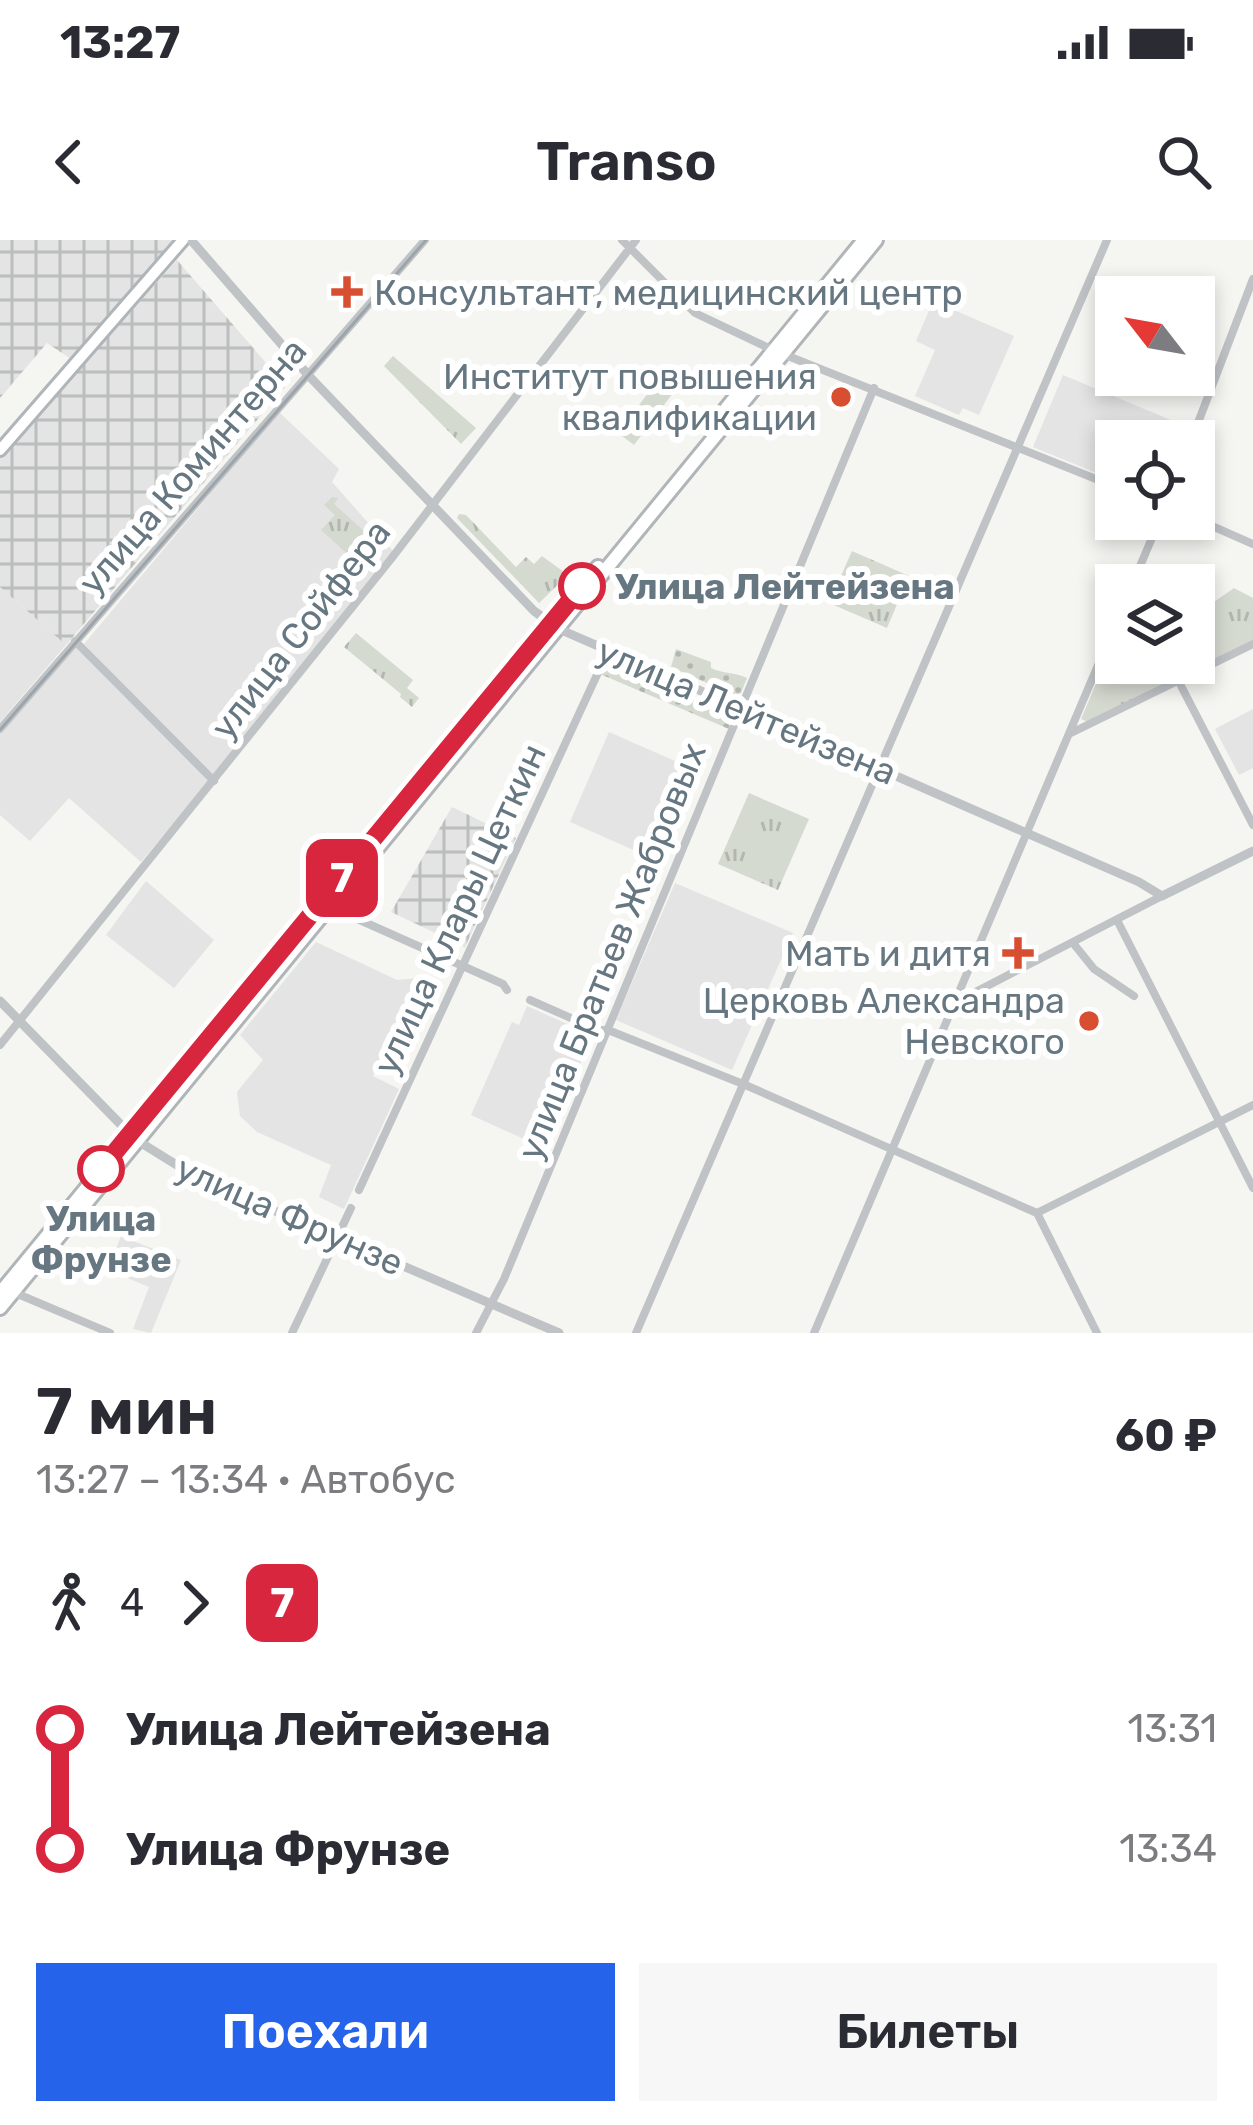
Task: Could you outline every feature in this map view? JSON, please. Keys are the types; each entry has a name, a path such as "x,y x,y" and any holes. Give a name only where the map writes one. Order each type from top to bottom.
{"main road":[{"path":"0,450 187,240"},
{"path":"0,1308 7,1293 778,352 864,240"},
{"path":"778,352 876,240"},
{"path":"134,1138 332,904 555,626"}],"street":[{"name":"улица Лейтейзена","path":"187,240 308,376 534,611 555,626 1162,896"},
{"name":"улица Коминтерна","path":"0,729 425,240"},
{"path":"622,240 633,244 695,313 778,352 1095,479"},
{"path":"636,1333 1107,240"},
{"name":"улица Сойфера","path":"0,1046 394,555 633,244"},
{"path":"1199,420 1253,279"},
{"name":"улица Братьев Жабровых","path":"476,1333 608,1030 874,388"},
{"path":"1215,527 1253,544"},
{"path":"75,641 214,781"},
{"path":"1215,662 1253,644"},
{"name":"улица Клары Цеткин","path":"359,1190 608,651"},
{"path":"814,1333 1095,672"},
{"path":"1069,733 1170,684"},
{"path":"1180,684 1253,825"},
{"path":"955,1002 1253,851"},
{"path":"332,904 503,984 507,990"},
{"path":"1117,920 1253,1188"},
{"path":"1073,943 1094,969 1134,997"},
{"path":"530,1000 743,1084 1037,1213 1096,1333"},
{"name":"улица Фрунзе","path":"0,1001 134,1138 196,1177 559,1333"},
{"path":"1037,1213 1253,1105"},
{"path":"292,1333 351,1208"},
{"path":"7,1293 110,1333"}],"shaded area":[{"path":"0,240 178,240 71,359 47,343 0,398"},
{"path":"177,260 286,386 66,645 0,587 0,458"},
{"path":"933,301 1014,336 979,415 963,408 959,415 915,396 935,350 916,341"},
{"path":"1063,375 1095,388 1095,396 1113,396 1171,420 1095,420 1095,472 1033,447"},
{"path":"279,412 339,469 332,482 393,551 213,777 84,644"},
{"path":"0,587 66,645 0,722"},
{"path":"76,645 210,780 141,862 69,798 30,841 0,815 0,734"},
{"path":"1253,709 1253,768 1239,775 1215,729"},
{"path":"609,732 702,773 663,863 570,822"},
{"path":"452,807 516,838 465,947 391,912"},
{"path":"146,881 214,940 174,988 106,935"},
{"path":"675,883 793,933 732,1070 616,1020"},
{"path":"316,942 397,980 418,978 373,1076 399,1089 344,1209 319,1197 331,1165 257,1132 240,1116 237,1092 263,1060 240,1035"},
{"path":"527,1006 592,1035 546,1149 471,1115 512,1022 519,1025"},
{"path":"121,1236 181,1260 151,1333 133,1329 149,1287 108,1270"}],"green space":[{"path":"393,356 476,428 461,444 384,366"},
{"path":"669,365 685,377 634,445 618,433"},
{"path":"332,497 383,548 364,569 321,530 335,515 324,505"},
{"path":"466,515 516,567 526,557 534,564 542,556 568,575 539,603 457,518"},
{"path":"852,551 909,576 887,628 829,603"},
{"path":"1234,588 1253,598 1253,640 1215,659 1215,601"},
{"path":"356,633 413,680 407,688 419,698 412,707 344,647"},
{"path":"676,649 711,662 711,668 747,678 741,693 734,695 671,667"},
{"path":"612,663 729,715 729,729 600,674"},
{"path":"1096,684 1164,684 1088,722 1081,719"},
{"path":"749,793 809,819 778,890 718,864"}],"tram line":[{"path":"0,730 426,240"}],"bus line":[{"name":"7","path":"101,1169 582,586"}],"place":[{"name":"Консультант, медицинский центр","path":"347,292"},
{"name":"Институт повышения квалификации","path":"841,397"},
{"name":"Улица Лейтейзена","path":"582,586"},
{"name":"Мать и дитя","path":"1018,953"},
{"name":"Церковь Александра Невского","path":"1089,1021"},
{"name":"Улица Фрунзе","path":"101,1169"}]}
